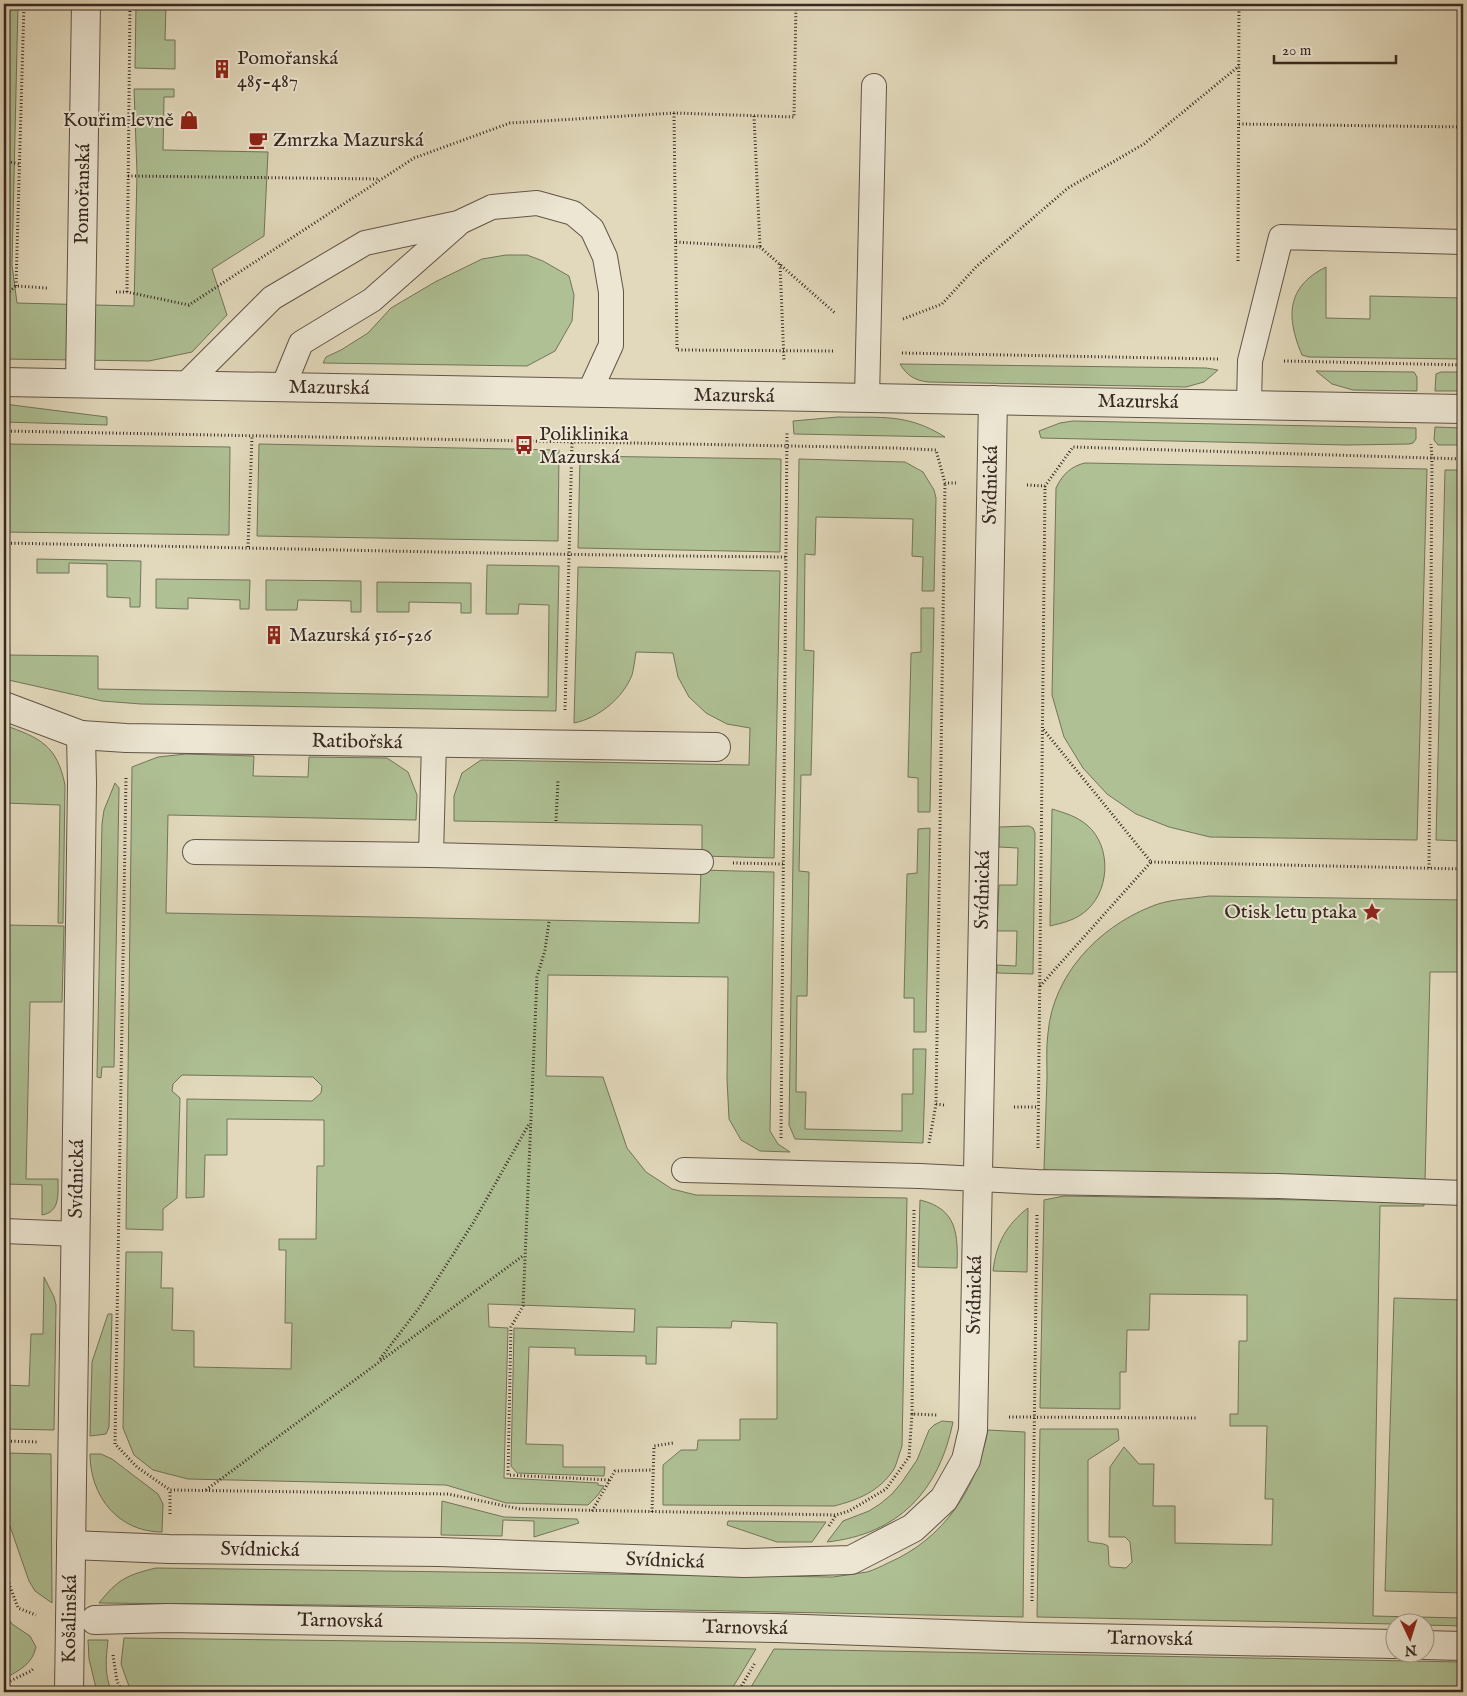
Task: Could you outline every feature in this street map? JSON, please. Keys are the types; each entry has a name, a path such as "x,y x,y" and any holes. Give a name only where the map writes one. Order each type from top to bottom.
{"street":[{"name":"Pomořanská","path":"80,383 86,4"},
{"name":"Mazurská","path":"4,382 1463,409"},
{"name":"Svídnická","path":"81,735 77,1234 71,1546 440,1552 744,1563 851,1560 913,1528 944,1499 966,1460 973,1430 993,400"},
{"name":"Ratibořská","path":"4,706 81,735 136,738 716,747"},
{"name":"Košalinská","path":"69,1692 71,1546"},
{"name":"Tarnovská","path":"95,1620 168,1618 736,1628 1032,1637 1384,1644"},
{"path":"1434,1645 1463,1646"}],"lane":[{"path":"867,398 874,86"},
{"path":"184,386 272,298 364,243 458,223 492,207 537,203 573,213 592,229 605,257 611,292 611,346 590,393"},
{"path":"283,388 302,343 372,300 458,223"},
{"path":"1249,404 1250,361 1281,237 1463,242"},
{"path":"431,855 434,743"},
{"path":"195,852 431,855 702,862"},
{"path":"684,1170 1037,1182 1278,1186 1463,1192"},
{"path":"4,1231 77,1234"}],"path":[{"path":"16,286 24,4"},
{"path":"127,292 130,4"},
{"path":"4,296 16,286 127,292 189,305 414,158 510,123 674,113 794,117 796,4"},
{"path":"1238,271 1239,4"},
{"path":"901,320 942,304 976,267 1068,188 1144,144 1239,66"},
{"path":"674,113 677,350 838,351 839,344"},
{"path":"754,116 760,247"},
{"path":"1238,124 1463,127"},
{"path":"4,162 19,164"},
{"path":"128,176 381,179"},
{"path":"676,242 760,247 837,315"},
{"path":"780,264 787,446 780,1137"},
{"path":"1214,359 1218,351"},
{"path":"868,352 1463,365"},
{"path":"1427,365 1432,458 1429,868"},
{"path":"4,431 936,450 946,483 936,1104 946,1105"},
{"path":"248,547 252,436"},
{"path":"564,718 572,442"},
{"path":"1038,1150 1046,486 1072,447 1463,459"},
{"path":"946,483 1046,486"},
{"path":"4,543 248,547 568,556 786,557"},
{"path":"1043,729 1151,862"},
{"path":"556,821 559,772"},
{"path":"126,778 114,1444 137,1467 170,1490 448,1494 520,1509 836,1515 849,1512 886,1489 909,1457 912,1414 914,1200"},
{"path":"702,862 783,864"},
{"path":"1040,986 1151,862 1463,869"},
{"path":"549,922 545,950 537,977 523,1306 511,1327 508,1475 610,1480"},
{"path":"377,1363 419,1308 473,1222 531,1122"},
{"path":"1032,1637 1037,1214"},
{"path":"205,1490 525,1254"},
{"path":"912,1414 945,1415"},
{"path":"1008,1417 1196,1418"},
{"path":"4,1442 43,1442"},
{"path":"652,1512 654,1446 672,1443"},
{"path":"592,1511 614,1471 653,1470"},
{"path":"170,1490 170,1523"},
{"path":"4,1570 18,1608 42,1617"}],"green space":[{"path":"4,4 18,4 12,265 17,303 134,306 137,173 134,89 174,89 174,97 164,97 163,150 268,152 264,236 212,269 227,315 192,352 149,361 4,359"},
{"path":"136,4 166,4 165,40 175,40 175,69 135,68"},
{"path":"506,255 527,255 543,261 569,276 574,295 572,321 555,351 527,366 323,363 326,357 368,333 391,308 435,282 482,259"},
{"path":"1326,267 1326,318 1370,319 1370,296 1463,298 1463,359 1309,357 1302,355 1293,328 1293,304 1303,284"},
{"path":"900,364 1206,368 1218,370 1204,382 1186,387 929,382 912,377"},
{"path":"1316,371 1414,372 1417,377 1417,391 1353,390 1332,384"},
{"path":"1441,372 1463,372 1463,391 1435,391 1436,374"},
{"path":"4,404 107,417 107,425 4,422"},
{"path":"838,417 881,417 906,420 931,429 945,437 794,434 793,421"},
{"path":"1073,421 1416,428 1416,439 1413,443 1409,444 1347,445 1041,438 1039,431 1060,423"},
{"path":"1435,427 1463,428 1463,445 1438,445 1434,440"},
{"path":"4,444 230,447 229,535 4,532"},
{"path":"259,444 559,450 558,541 257,536"},
{"path":"580,456 781,459 780,552 578,548"},
{"path":"799,459 905,462 923,472 934,490 936,498 934,591 922,591 923,557 912,556 913,519 816,517 815,555 805,554 804,650 814,651 811,775 801,775 799,871 809,872 807,996 797,996 796,1092 806,1092 805,1129 902,1131 902,1094 913,1094 913,1049 926,1049 923,1143 795,1139 789,1125"},
{"path":"1085,463 1427,469 1417,840 1210,837 1169,827 1136,814 1107,794 1083,768 1064,737 1052,695 1056,488 1068,472 1075,466"},
{"path":"1445,470 1463,470 1459,749 1463,749 1463,841 1436,840"},
{"path":"37,559 141,561 140,607 130,607 130,598 107,597 107,564 69,563 69,573 37,573"},
{"path":"487,565 559,566 556,711 141,704 102,701 4,679 4,655 98,656 98,689 548,697 549,605 519,604 518,614 486,614"},
{"path":"578,567 780,571 774,858 702,856 702,825 454,821 454,796 462,773 481,760 749,765 750,728 727,724 706,713 689,697 678,677 673,653 636,652 632,675 623,692 601,712 574,723"},
{"path":"156,579 250,580 249,609 240,609 240,600 188,598 188,609 156,608"},
{"path":"266,580 361,581 361,612 351,612 351,601 298,600 297,610 266,610"},
{"path":"377,582 471,583 471,613 461,613 461,603 409,602 409,612 377,612"},
{"path":"921,608 934,608 930,812 918,812 918,778 908,777 911,653 921,652"},
{"path":"4,725 28,734 45,745 52,752 62,771 65,785 63,923 58,923 60,805 4,803"},
{"path":"186,754 254,756 253,776 308,777 309,757 387,758 408,772 417,795 416,820 168,815 166,913 699,923 701,870 774,872 770,1131 778,1144 790,1152 760,1151 741,1140 729,1119 727,1079 728,977 548,975 546,1076 603,1077 627,1148 646,1172 672,1189 696,1195 907,1198 902,1446 894,1469 882,1483 875,1489 852,1501 834,1506 663,1505 663,1465 681,1450 697,1450 698,1440 740,1440 740,1419 777,1419 777,1323 732,1321 731,1328 657,1327 656,1364 646,1364 646,1356 575,1355 575,1348 529,1347 526,1444 563,1445 563,1467 605,1467 604,1476 517,1473 511,1466 514,1328 634,1332 635,1309 488,1304 489,1327 508,1328 504,1478 598,1483 598,1485 604,1486 588,1505 506,1503 446,1485 188,1479 153,1470 134,1455 123,1428 126,1252 162,1252 161,1288 173,1288 172,1330 194,1331 194,1367 291,1369 292,1323 285,1323 286,1250 279,1250 279,1239 316,1239 317,1166 324,1166 324,1120 227,1119 227,1155 205,1155 204,1197 186,1198 187,1099 312,1101 321,1093 322,1086 313,1077 182,1075 173,1084 172,1091 180,1098 177,1198 163,1209 163,1230 126,1229 132,767 158,757"},
{"path":"115,783 119,788 114,1067 102,1067 101,1078 97,1077 102,824 104,810"},
{"path":"1052,809 1079,819 1095,834 1101,846 1105,871 1103,883 1091,906 1074,918 1050,926"},
{"path":"1029,826 1033,828 1035,833 1033,974 997,973 997,965 1016,966 1017,931 997,931 999,885 1017,885 1018,848 999,847 999,827"},
{"path":"930,828 926,1032 914,1032 914,998 904,998 907,874 917,873 918,829"},
{"path":"1209,896 1463,900 1463,972 1430,972 1425,1181 1065,1174 1044,1169 1048,1033 1052,1012 1059,992 1069,973 1081,956 1096,941 1113,927 1131,916 1164,902"},
{"path":"4,925 64,926 62,1002 30,1002 26,1179 58,1179 58,1197 55,1207 42,1215 42,1185 4,1184"},
{"path":"1064,1196 1424,1202 1424,1206 1380,1206 1373,1616 1384,1616 1384,1624 1037,1617 1040,1429 1118,1429 1119,1440 1088,1460 1088,1541 1108,1546 1109,1565 1111,1567 1126,1568 1132,1562 1130,1542 1125,1537 1109,1537 1110,1467 1124,1447 1139,1464 1154,1464 1153,1506 1175,1506 1175,1543 1272,1545 1273,1499 1265,1499 1267,1426 1230,1426 1230,1414 1238,1414 1239,1341 1247,1341 1247,1295 1150,1294 1149,1330 1127,1330 1126,1372 1120,1372 1120,1409 1040,1408 1044,1200"},
{"path":"920,1200 933,1204 949,1217 956,1234 957,1268 918,1267"},
{"path":"1028,1208 1027,1272 993,1271 994,1261 1003,1236 1020,1214"},
{"path":"44,1277 56,1305 54,1430 4,1429 4,1385 29,1386 31,1334 43,1334"},
{"path":"1394,1298 1463,1300 1463,1593 1385,1591"},
{"path":"108,1314 112,1314 109,1427 106,1434 90,1436 92,1362"},
{"path":"942,1421 953,1422 947,1447 938,1469 912,1505 895,1519 875,1530 827,1542 843,1521 869,1511 892,1494 917,1460 929,1430"},
{"path":"988,1430 1025,1432 1023,1617 532,1607 99,1603 112,1588 124,1579 156,1568 833,1577 867,1572 908,1553 941,1526 955,1509 976,1472"},
{"path":"4,1453 51,1454 52,1603 35,1591 29,1581 4,1509"},
{"path":"90,1454 101,1454 112,1459 158,1494 163,1504 162,1532 132,1526 110,1509 101,1497 95,1484"},
{"path":"442,1501 504,1517 577,1519 579,1523 534,1537 534,1521 503,1520 502,1536 441,1535"},
{"path":"728,1521 826,1522 812,1542 777,1542 727,1525"},
{"path":"4,1612 12,1624 30,1636 36,1647 28,1663 4,1679"},
{"path":"1434,1617 1463,1618 1463,1626 1434,1625"},
{"path":"124,1638 531,1643 756,1649 730,1692 131,1692 121,1664"},
{"path":"88,1640 108,1640 107,1673 112,1692 97,1692 89,1659"},
{"path":"774,1649 1384,1661 1384,1664 1463,1662 1463,1692 748,1692"}],"place":[{"name":"Pomořanská 485-487","path":"222,69"},
{"name":"Kouřim levně","path":"189,120"},
{"name":"Zmrzka Mazurská","path":"258,140"},
{"name":"Poliklinika Mazurská","path":"524,445"},
{"name":"Mazurská 516-526","path":"274,635"},
{"name":"Otisk letu ptaka","path":"1372,912"}]}
